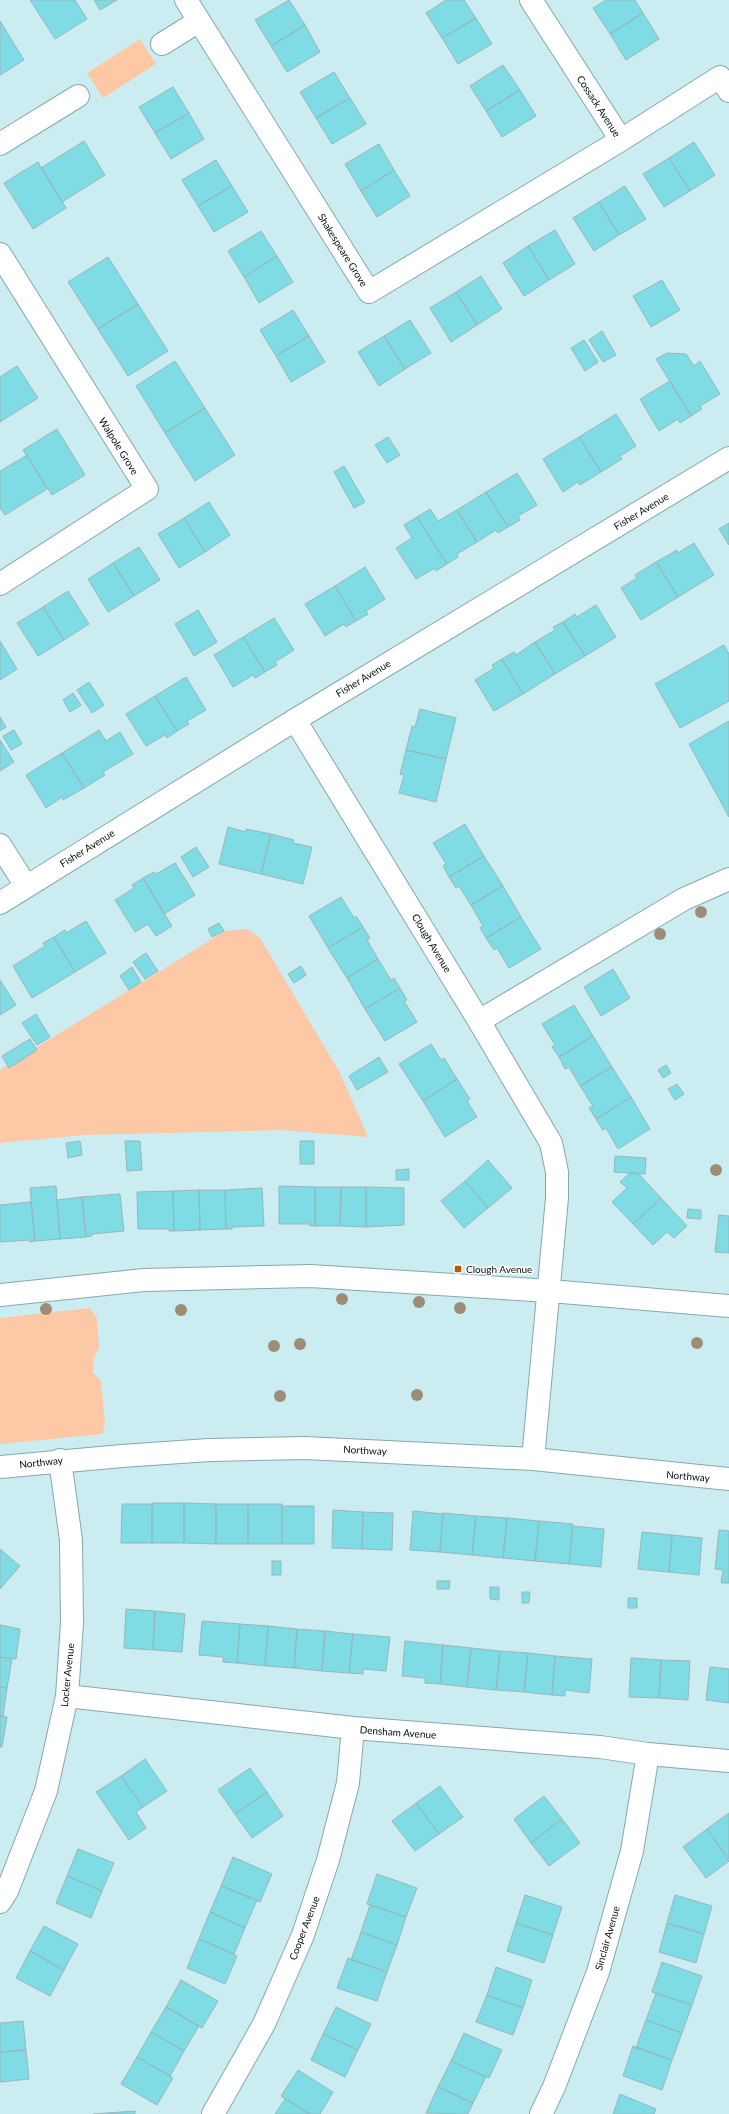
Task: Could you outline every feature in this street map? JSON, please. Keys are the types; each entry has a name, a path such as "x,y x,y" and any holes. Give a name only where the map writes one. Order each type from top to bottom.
{"street":[{"name":"Shakespeare Grove","path":"186,0 369,292 621,140"},
{"name":"Cossack Avenue","path":"531,0 621,140 720,77 729,91"},
{"path":"162,44 198,21"},
{"path":"0,144 78,96"},
{"name":"Walpole Grove","path":"0,254 147,489 0,584"},
{"name":"Fisher Avenue","path":"0,903 295,720 729,458"},
{"name":"Clough Avenue","path":"295,720 552,1143 556,1172 557,1198 550,1291 533,1460"},
{"path":"0,845 26,886"},
{"path":"479,1021 684,899 729,879"},
{"path":"0,1295 144,1280 310,1276 550,1291 729,1306"},
{"name":"Northway","path":"0,1467 60,1460 208,1450 305,1448 533,1460 729,1479"},
{"name":"Locker Avenue","path":"0,1902 7,1891 46,1791 67,1696 72,1623 71,1540 60,1460"},
{"name":"Densham Avenue","path":"67,1696 353,1728 600,1747 648,1754 729,1761"},
{"name":"Cooper Avenue","path":"213,2114 264,2024 303,1935 328,1860 348,1783 353,1728"},
{"name":"Sinclair Avenue","path":"541,2114 554,2087 598,1972 632,1851 648,1754"}],"shaded area":[{"path":"140,39 156,64 103,98 87,73"},
{"path":"247,929 260,938 340,1073 368,1137 281,1130 85,1135 0,1143 0,1070 225,931"},
{"path":"90,1308 97,1319 99,1348 93,1359 93,1373 101,1381 105,1422 103,1434 0,1444 0,1318"}],"building":[{"path":"30,0 75,0 87,19 55,39"},
{"path":"94,0 117,0 100,10"},
{"path":"289,0 305,25 271,46 255,20"},
{"path":"446,0 464,0 476,18 442,38 426,13"},
{"path":"606,0 635,0 643,13 610,34 593,8"},
{"path":"643,13 659,39 626,60 610,34"},
{"path":"476,18 492,44 458,64 442,38"},
{"path":"0,21 24,60 0,75"},
{"path":"305,25 320,52 287,72 271,46"},
{"path":"503,65 520,90 486,111 470,86"},
{"path":"334,72 350,98 316,118 300,92"},
{"path":"173,87 189,113 155,133 139,107"},
{"path":"520,90 536,116 502,137 486,111"},
{"path":"350,98 366,124 332,144 316,118"},
{"path":"189,113 204,139 171,159 155,133"},
{"path":"84,141 105,175 62,202 41,168"},
{"path":"694,142 715,175 690,191 669,158"},
{"path":"379,144 394,170 361,191 345,164"},
{"path":"669,158 690,191 664,207 643,174"},
{"path":"216,160 232,186 198,206 182,180"},
{"path":"38,162 66,208 33,229 4,183"},
{"path":"394,170 410,196 377,217 361,191"},
{"path":"232,186 248,212 214,232 198,206"},
{"path":"625,186 646,219 619,235 599,202"},
{"path":"599,202 619,235 594,251 573,218"},
{"path":"555,230 575,264 549,280 528,246"},
{"path":"261,231 277,256 244,277 228,251"},
{"path":"528,246 549,280 524,296 503,263"},
{"path":"277,256 293,282 259,303 244,277"},
{"path":"108,257 138,304 98,329 68,282"},
{"path":"481,276 502,309 477,325 456,292"},
{"path":"662,280 680,310 651,327 633,296"},
{"path":"456,292 477,325 451,342 430,308"},
{"path":"138,304 168,351 128,376 98,329"},
{"path":"293,310 309,336 276,356 260,330"},
{"path":"410,320 431,353 405,369 384,336"},
{"path":"602,331 616,355 603,362 589,340"},
{"path":"309,336 325,362 291,382 276,356"},
{"path":"384,336 405,369 379,386 358,352"},
{"path":"584,340 598,362 585,371 571,348"},
{"path":"667,353 686,354 694,366 700,361 720,394 700,406 702,409 691,416 656,359"},
{"path":"175,361 205,408 165,433 136,386"},
{"path":"17,366 38,398 0,422 0,377"},
{"path":"670,381 691,416 680,423 678,419 659,431 640,399"},
{"path":"205,408 235,455 195,481 165,433"},
{"path":"616,414 636,446 620,456 622,459 601,472 579,437"},
{"path":"57,429 85,475 52,495 23,450"},
{"path":"388,437 400,455 387,463 375,445"},
{"path":"579,437 601,472 580,485 578,482 563,492 543,459"},
{"path":"27,455 47,489 5,515 0,508 0,471"},
{"path":"344,466 365,502 354,508 334,472"},
{"path":"517,473 537,505 518,516 520,520 508,527 486,492"},
{"path":"486,492 508,527 498,533 496,530 477,542 457,510"},
{"path":"209,502 230,535 205,552 184,518"},
{"path":"430,509 438,521 457,510 477,542 457,554 458,557 447,564 417,517"},
{"path":"417,517 447,564 436,571 435,568 416,579 396,548 412,538 404,525"},
{"path":"184,518 205,552 179,568 158,534"},
{"path":"729,523 729,545 719,529"},
{"path":"694,543 714,575 678,597 656,562 677,550 678,553"},
{"path":"139,547 160,580 134,596 113,563"},
{"path":"656,562 678,597 641,620 621,588 637,578 635,575"},
{"path":"113,563 134,596 108,612 88,579"},
{"path":"365,567 385,599 366,611 368,614 356,621 335,586"},
{"path":"335,586 356,621 346,627 344,624 325,636 305,604"},
{"path":"68,591 89,624 64,640 43,607"},
{"path":"596,605 616,637 585,656 563,622 575,614 577,617"},
{"path":"43,607 64,640 38,656 17,623"},
{"path":"198,610 217,642 194,656 175,624"},
{"path":"274,618 294,650 275,662 277,665 265,672 243,637"},
{"path":"563,622 585,656 555,674 535,642 555,630 553,627"},
{"path":"243,637 265,672 255,678 253,675 233,687 214,655"},
{"path":"0,641 17,669 0,680"},
{"path":"535,642 555,674 523,694 502,659 514,652 516,655"},
{"path":"724,645 729,654 729,701 680,728 655,684"},
{"path":"502,659 523,694 494,711 475,680 494,668 492,665"},
{"path":"186,677 206,710 187,721 189,724 177,731 155,696"},
{"path":"89,682 104,705 92,713 77,690"},
{"path":"73,693 81,705 70,712 63,700"},
{"path":"155,696 177,731 167,738 165,735 146,746 126,714"},
{"path":"420,709 456,718 446,759 406,750 412,726 415,727"},
{"path":"0,717 6,727 0,731"},
{"path":"729,721 729,817 689,744"},
{"path":"14,730 22,744 11,750 3,736"},
{"path":"99,730 106,741 120,732 133,754 103,772 105,775 84,788 62,753"},
{"path":"0,740 14,762 0,771"},
{"path":"406,750 446,759 436,802 399,793 404,775 400,774"},
{"path":"62,753 84,788 63,800 62,797 46,808 26,775"},
{"path":"465,824 484,856 449,877 443,866 446,864 433,843"},
{"path":"228,827 246,832 246,829 271,834 261,874 219,864"},
{"path":"271,834 294,840 293,843 312,847 303,884 261,874"},
{"path":"196,847 209,867 193,877 181,857"},
{"path":"484,856 503,886 471,905 459,886 456,888 449,877"},
{"path":"175,863 195,895 164,914 143,878 154,872 156,874"},
{"path":"143,878 172,926 156,936 148,924 135,932 115,900 134,888 132,885"},
{"path":"503,886 521,917 486,938 480,928 483,926 471,905"},
{"path":"341,897 354,918 356,916 363,927 328,948 309,916"},
{"path":"521,917 541,949 509,968 497,948 494,950 486,938"},
{"path":"86,921 106,953 75,972 54,937 65,930 66,933"},
{"path":"219,923 224,931 212,937 208,929"},
{"path":"363,927 370,938 367,940 378,959 347,978 328,948"},
{"path":"54,937 75,972 32,998 13,966 45,946 43,943"},
{"path":"146,953 158,971 145,979 133,962"},
{"path":"378,959 391,980 394,978 400,988 365,1009 347,978"},
{"path":"301,966 306,975 294,983 288,974"},
{"path":"132,967 141,982 129,990 120,976"},
{"path":"613,969 630,998 601,1016 584,987"},
{"path":"0,980 16,1005 0,1015"},
{"path":"400,988 407,1000 404,1001 417,1022 385,1041 365,1009"},
{"path":"574,1005 593,1036 559,1057 552,1047 555,1045 542,1024"},
{"path":"36,1014 50,1037 37,1045 22,1023"},
{"path":"593,1036 612,1067 580,1086 569,1067 565,1069 559,1057"},
{"path":"30,1039 37,1050 9,1068 2,1056"},
{"path":"431,1044 441,1060 444,1058 457,1079 423,1101 399,1064"},
{"path":"379,1057 388,1072 357,1090 349,1076"},
{"path":"666,1065 671,1073 663,1078 658,1070"},
{"path":"612,1067 631,1097 596,1119 589,1108 593,1106 580,1086"},
{"path":"457,1079 470,1099 467,1101 477,1117 445,1137 423,1101"},
{"path":"677,1084 684,1094 675,1100 668,1089"},
{"path":"631,1097 650,1129 618,1149 606,1128 603,1130 596,1119"},
{"path":"80,1141 82,1155 68,1158 66,1143"},
{"path":"125,1141 140,1141 142,1170 127,1171"},
{"path":"300,1141 314,1141 314,1164 300,1164"},
{"path":"615,1156 646,1158 645,1174 614,1172"},
{"path":"488,1160 512,1188 488,1208 465,1181"},
{"path":"409,1169 409,1180 396,1180 396,1170"},
{"path":"630,1173 638,1173 661,1198 633,1224 612,1202 627,1188 620,1182"},
{"path":"465,1181 488,1208 464,1228 441,1201"},
{"path":"56,1186 60,1239 35,1241 30,1188"},
{"path":"279,1186 315,1187 315,1226 310,1226 310,1224 279,1224"},
{"path":"315,1187 341,1187 340,1226 315,1226"},
{"path":"341,1187 366,1187 366,1227 340,1226"},
{"path":"366,1187 404,1188 404,1225 366,1227"},
{"path":"262,1188 264,1226 232,1227 232,1229 226,1229 225,1190"},
{"path":"199,1190 225,1190 226,1229 200,1230"},
{"path":"199,1190 200,1230 174,1231 173,1191"},
{"path":"173,1191 174,1231 169,1231 169,1229 138,1229 137,1192"},
{"path":"120,1194 124,1231 92,1234 92,1236 86,1237 82,1197"},
{"path":"82,1197 86,1237 60,1239 57,1200"},
{"path":"661,1198 687,1226 674,1238 667,1232 653,1245 633,1224"},
{"path":"31,1202 35,1241 0,1242 0,1205"},
{"path":"688,1209 701,1210 701,1219 687,1218"},
{"path":"719,1215 729,1216 729,1253 715,1252"},
{"path":"152,1503 184,1503 184,1543 152,1543"},
{"path":"184,1503 216,1504 216,1544 184,1543"},
{"path":"122,1504 152,1504 152,1543 121,1543"},
{"path":"216,1504 248,1504 248,1544 216,1544"},
{"path":"248,1504 282,1504 282,1544 248,1544"},
{"path":"282,1506 314,1506 314,1544 282,1544"},
{"path":"333,1510 363,1512 362,1549 332,1548"},
{"path":"413,1511 443,1514 440,1552 410,1550"},
{"path":"363,1512 393,1513 392,1550 362,1549"},
{"path":"443,1513 476,1516 472,1555 440,1552"},
{"path":"476,1516 507,1518 503,1558 472,1555"},
{"path":"507,1518 539,1521 535,1561 503,1558"},
{"path":"539,1521 573,1524 569,1564 535,1561"},
{"path":"573,1526 604,1529 601,1567 569,1564"},
{"path":"719,1530 729,1531 729,1583 721,1583 723,1570 715,1569"},
{"path":"642,1532 672,1535 669,1572 638,1569"},
{"path":"672,1535 702,1538 699,1575 669,1572"},
{"path":"0,1549 20,1566 0,1589"},
{"path":"272,1561 281,1561 281,1575 272,1575"},
{"path":"437,1581 450,1581 449,1589 437,1589"},
{"path":"490,1587 499,1587 499,1600 490,1599"},
{"path":"522,1592 530,1592 529,1603 522,1603"},
{"path":"628,1598 637,1598 637,1608 628,1608"},
{"path":"126,1609 155,1611 153,1650 124,1648"},
{"path":"155,1611 185,1614 182,1652 153,1650"},
{"path":"202,1621 240,1624 237,1663 223,1662 223,1657 199,1655"},
{"path":"240,1624 268,1626 265,1666 237,1663"},
{"path":"0,1625 20,1629 16,1659 0,1657"},
{"path":"268,1626 297,1629 294,1668 265,1666"},
{"path":"297,1629 325,1631 322,1671 294,1668"},
{"path":"325,1631 353,1634 349,1673 322,1671"},
{"path":"353,1634 390,1637 386,1671 363,1669 363,1674 349,1673"},
{"path":"405,1641 443,1645 440,1684 425,1683 425,1678 402,1676"},
{"path":"443,1645 471,1648 467,1687 440,1684"},
{"path":"471,1648 500,1651 496,1690 467,1687"},
{"path":"500,1651 528,1653 524,1692 496,1690"},
{"path":"528,1653 555,1656 552,1695 524,1692"},
{"path":"555,1656 592,1659 589,1693 565,1690 565,1696 552,1695"},
{"path":"0,1657 12,1659 7,1688 0,1687"},
{"path":"631,1658 661,1660 659,1698 629,1697"},
{"path":"661,1660 690,1661 688,1700 659,1698"},
{"path":"710,1667 729,1669 729,1703 706,1700"},
{"path":"0,1687 7,1688 3,1716 0,1716"},
{"path":"0,1716 7,1717 2,1747 0,1747"},
{"path":"145,1759 167,1791 143,1807 121,1776"},
{"path":"250,1768 267,1792 235,1814 218,1790"},
{"path":"121,1776 143,1807 136,1812 146,1828 129,1840 96,1792"},
{"path":"440,1786 463,1817 439,1834 416,1803"},
{"path":"267,1792 283,1816 252,1838 235,1814"},
{"path":"544,1796 562,1819 531,1843 514,1819"},
{"path":"416,1803 439,1834 415,1851 392,1821"},
{"path":"729,1813 729,1859 707,1829"},
{"path":"562,1819 580,1843 549,1866 531,1843"},
{"path":"707,1829 729,1861 706,1878 683,1847"},
{"path":"78,1849 114,1863 102,1891 67,1876"},
{"path":"233,1857 272,1874 260,1902 221,1886"},
{"path":"377,1874 417,1888 406,1917 367,1904"},
{"path":"67,1876 102,1891 91,1918 56,1903"},
{"path":"221,1886 257,1900 245,1928 210,1912"},
{"path":"525,1895 562,1907 553,1935 516,1923"},
{"path":"675,1895 712,1906 704,1934 667,1923"},
{"path":"370,1905 406,1917 397,1945 361,1932"},
{"path":"210,1912 245,1928 234,1954 199,1939"},
{"path":"516,1923 553,1935 544,1963 507,1951"},
{"path":"667,1923 704,1934 696,1963 659,1952"},
{"path":"44,1926 78,1944 64,1970 30,1951"},
{"path":"361,1932 397,1945 387,1972 351,1960"},
{"path":"199,1939 237,1956 225,1984 187,1968"},
{"path":"30,1951 64,1970 50,1996 16,1978"},
{"path":"348,1958 387,1972 377,2001 337,1988"},
{"path":"662,1962 702,1976 692,2005 652,1992"},
{"path":"496,1967 532,1980 523,2008 487,1995"},
{"path":"181,1980 218,2001 202,2028 166,2007"},
{"path":"656,1993 692,2005 682,2033 646,2020"},
{"path":"487,1995 523,2008 513,2035 476,2022"},
{"path":"166,2007 199,2026 184,2051 151,2032"},
{"path":"336,2007 371,2024 358,2050 323,2034"},
{"path":"646,2020 682,2033 672,2060 636,2048"},
{"path":"23,2021 26,2050 0,2052 0,2023"},
{"path":"151,2032 184,2051 170,2076 137,2057"},
{"path":"464,2033 502,2050 489,2078 451,2061"},
{"path":"323,2034 358,2050 345,2077 311,2060"},
{"path":"633,2046 672,2060 662,2090 623,2076"},
{"path":"26,2050 29,2079 0,2082 0,2052"},
{"path":"137,2057 173,2078 157,2105 121,2084"},
{"path":"451,2061 486,2077 473,2103 438,2087"},
{"path":"298,2070 333,2092 320,2114 310,2114 281,2096"},
{"path":"438,2087 473,2103 468,2114 426,2113"},
{"path":"620,2094 656,2109 654,2114 613,2114"},
{"path":"285,2099 310,2114 275,2114"},
{"path":"135,2111 135,2114 93,2114"}],"place":[{"name":"Clough Avenue","path":"458,1269"}]}
